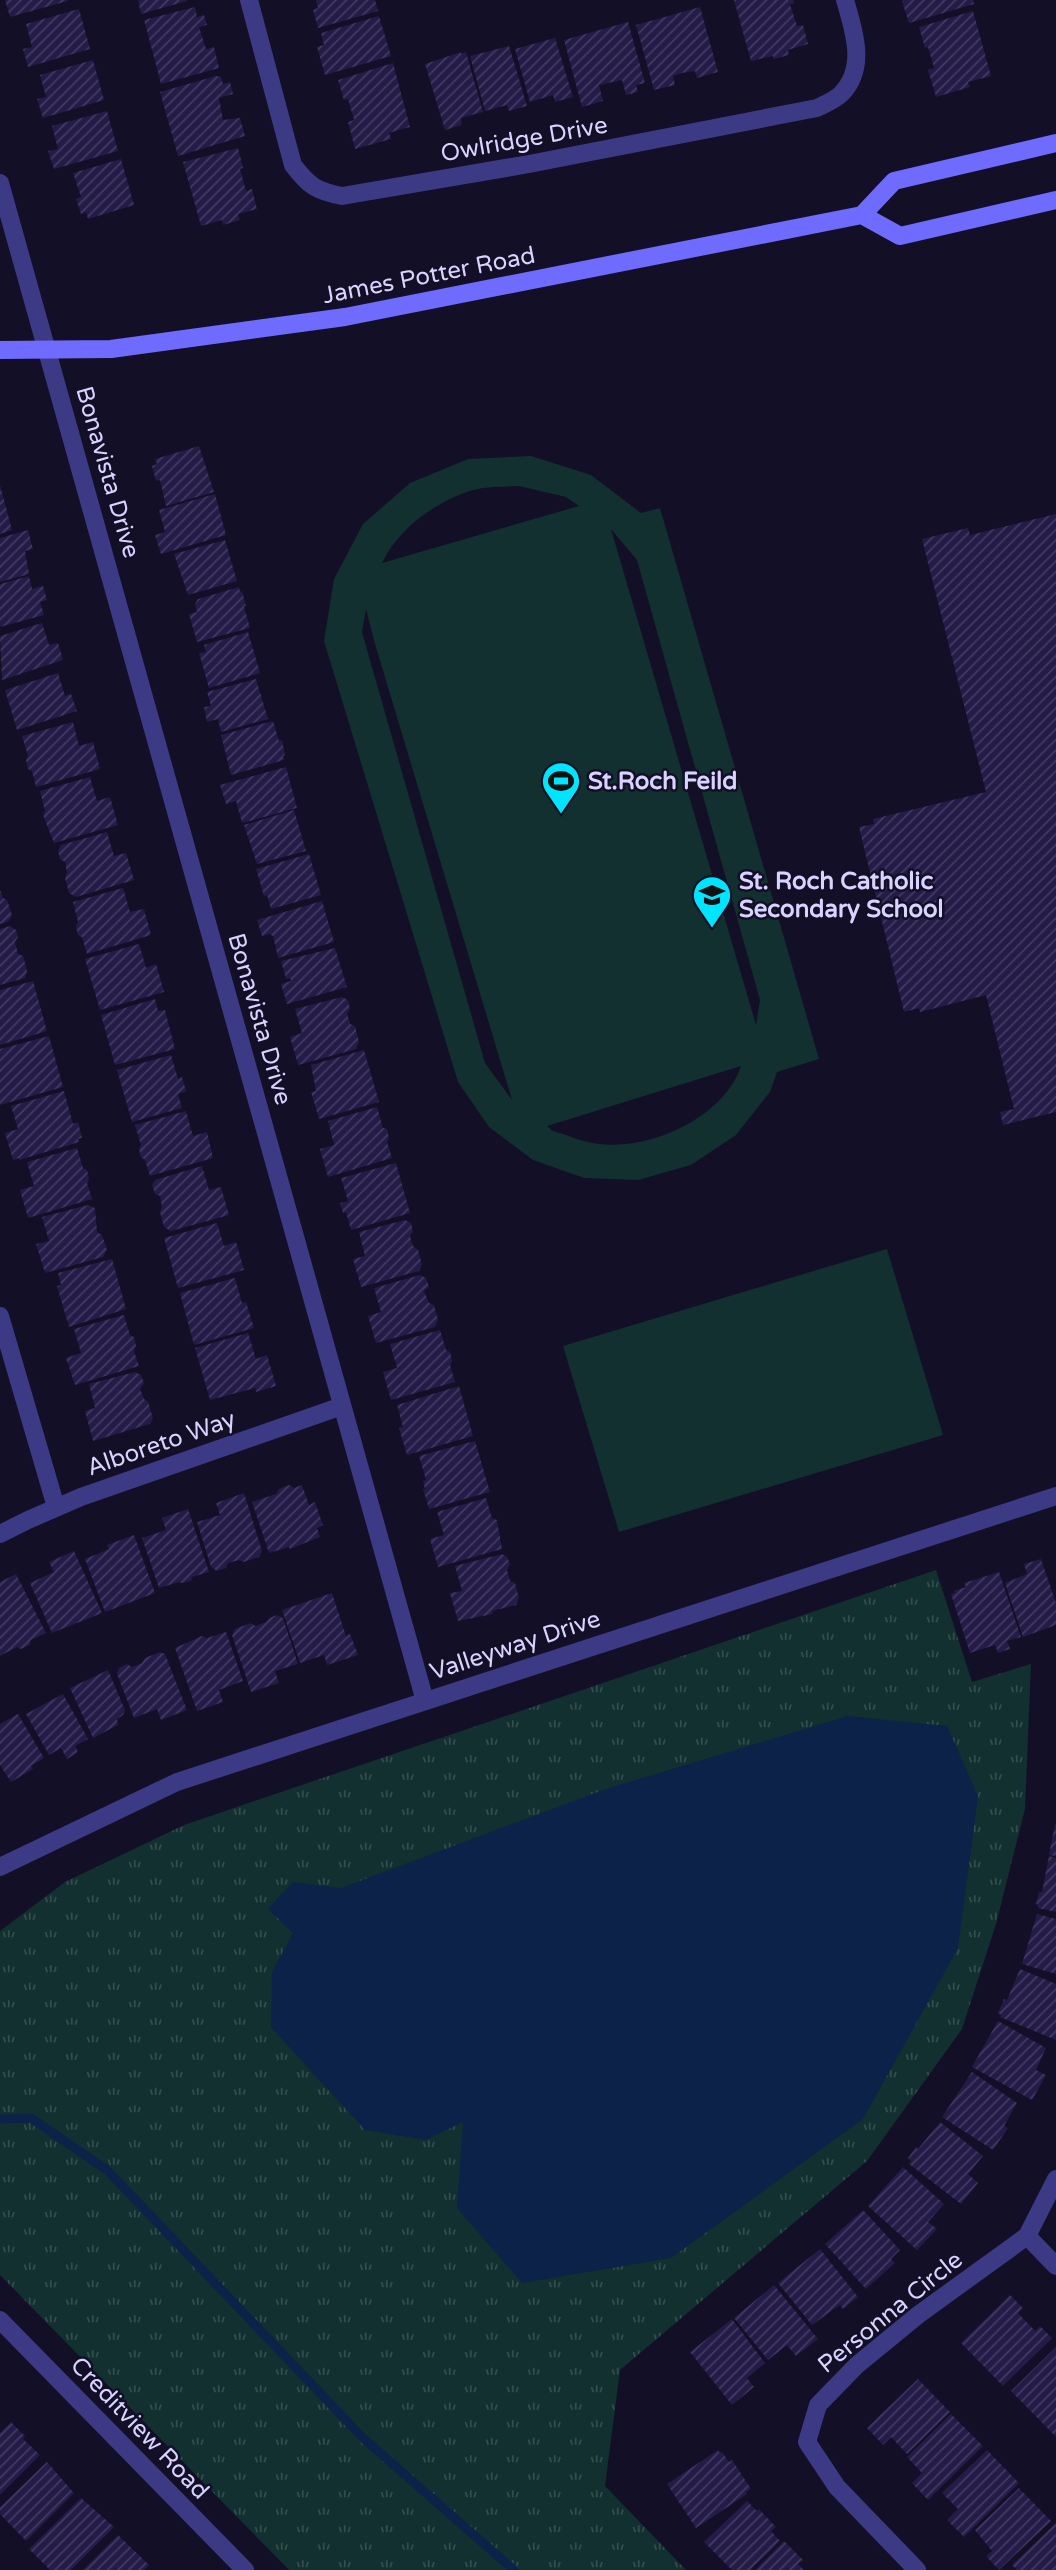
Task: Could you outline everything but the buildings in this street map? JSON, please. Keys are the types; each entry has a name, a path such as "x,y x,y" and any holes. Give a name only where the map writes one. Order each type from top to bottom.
{"main road":[{"path":"1056,143 894,181 862,215 900,236 1056,200"},
{"name":"James Potter Road","path":"0,350 111,349 345,317 862,215"}],"street":[{"name":"Owlridge Drive","path":"248,0 293,164 314,188 322,193 342,196 529,164 817,108 840,96 852,79 858,59 845,0"},
{"name":"Bonavista Drive","path":"0,183 425,1701"},
{"path":"0,1316 56,1507"},
{"name":"Alboreto Way","path":"0,1534 56,1507 342,1406"},
{"name":"Valleyway Drive","path":"0,1867 177,1782 1056,1496"},
{"name":"Personna Circle","path":"917,2570 837,2487 807,2442 818,2404 858,2365 918,2315 1027,2236 1056,2179"},
{"path":"1027,2236 1056,2266"},
{"name":"Creditview Road","path":"0,2320 236,2567"}],"green space":[{"path":"531,456 591,475 641,513 660,508 819,1059 777,1072 770,1092 736,1135 691,1165 638,1180 584,1178 533,1160 489,1127 458,1082 324,641 334,579 363,524 410,483 468,459","holes":["519,486 566,497 579,506 382,563 398,539 430,510 456,496 487,487","611,529 637,560 760,1000 756,1025","366,609 512,1100 485,1063 362,632","741,1066 719,1101 703,1115 684,1126 642,1142 600,1144 582,1141 553,1131 547,1126"]},
{"path":"887,1249 943,1435 619,1532 563,1346"},
{"path":"936,1570 972,1682 1031,1664 1025,1809 996,1924 962,2029 867,2161 620,2370 605,2486 686,2570 289,2570 0,2275 0,1931 65,1882 184,1825"}],"water":[{"path":"848,1716 947,1726 978,1796 958,1948 863,2119 671,2258 522,2283 457,2208 463,2122 426,2140 365,2130 271,2027 272,1972 293,1933 268,1909 293,1882 341,1888 606,1789"}],"waterway":[{"path":"0,2119 31,2118 108,2171 364,2439 514,2570"}],"place":[{"name":"St.Roch Feild","path":"561,815"},
{"name":"St. Roch Catholic Secondary School","path":"712,929"}]}
